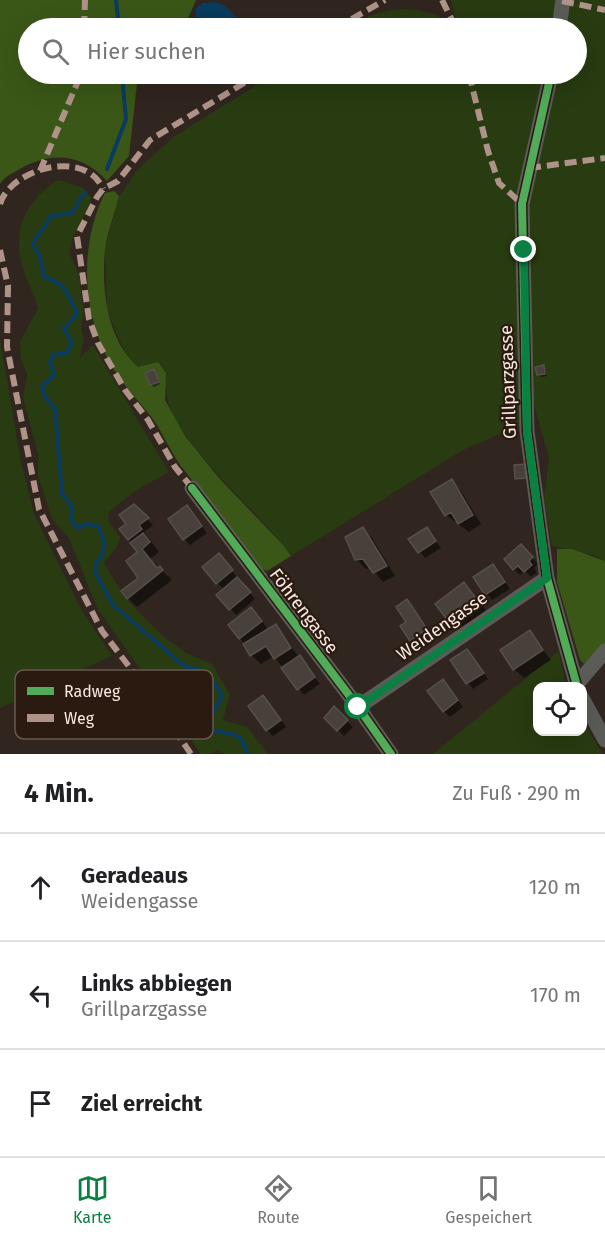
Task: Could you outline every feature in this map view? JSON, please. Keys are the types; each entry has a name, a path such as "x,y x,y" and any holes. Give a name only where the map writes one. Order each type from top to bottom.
{"street":[{"path":"560,18 563,0"},
{"name":"Grillparzgasse","path":"549,84 522,204 527,431 547,578 577,682"},
{"name":"Föhrengasse","path":"192,488 391,754"},
{"name":"Weidengasse","path":"358,707 547,578"},
{"path":"584,682 605,651"},
{"name":"Grillparzgasse","path":"587,705 605,740"}],"green space":[{"path":"0,0 196,0 188,18 18,18 18,84 137,84 129,156 107,181 87,165 76,160 54,158 30,164 8,176 0,184"},
{"path":"451,0 605,0 605,561 596,556 552,546 544,499 549,458 533,402 518,402 521,425 463,450 291,556 197,451 170,407 167,389 129,360 107,308 105,248 119,196 140,167 175,136 258,84 587,84 587,18 456,18"},
{"path":"411,9 440,18 364,18 383,12"},
{"path":"58,180 82,187 91,197 90,205 71,242 70,254 79,275 84,314 81,326 84,339 80,358 93,345 169,472 135,491 109,512 108,520 120,537 117,547 104,563 126,599 163,636 186,653 212,664 230,695 223,720 247,727 268,754 225,754 217,750 211,754 201,754 190,739 213,739 213,670 141,670 98,610 69,538 52,519 38,476 38,454 23,398 27,375 21,360 20,342 38,308 23,268 19,241 20,229 30,207 47,188"},
{"path":"114,191 119,196 107,236 104,281 108,313 119,343 138,367 158,362 166,373 165,400 185,436 219,478 291,556 267,571 259,567 181,466 155,422 113,368 103,348 90,304 87,258 96,214 105,193"},
{"path":"0,339 21,462 34,514 82,611 112,656 82,670 15,670 15,701 0,708"},
{"path":"557,549 572,549 605,561 605,643 584,664 580,660 557,582"},
{"path":"559,651 565,682 533,682 533,736 587,736 587,728 603,754 433,754"}],"water":[{"path":"203,3 220,3 228,8 236,18 196,18 196,8"}],"building":[{"path":"544,365 545,374 537,375 535,367"},
{"path":"154,369 159,382 150,385 145,373"},
{"path":"525,464 526,478 515,479 514,465"},
{"path":"452,479 473,515 458,524 451,512 445,516 430,492"},
{"path":"134,504 149,518 139,525 142,529 128,540 119,529 126,524 119,515"},
{"path":"187,505 202,526 183,540 168,519"},
{"path":"363,527 387,566 373,573 363,559 355,560 345,537"},
{"path":"427,527 436,541 418,553 408,539"},
{"path":"143,533 150,542 142,549 157,568 160,566 163,570 127,599 121,591 138,578 126,561 137,552 130,543"},
{"path":"521,544 533,557 529,561 532,565 524,572 518,566 513,570 504,559"},
{"path":"219,553 233,570 216,584 202,567"},
{"path":"493,564 505,582 485,595 473,577"},
{"path":"237,577 251,592 229,610 216,595"},
{"path":"464,582 477,600 449,622 435,604"},
{"path":"407,599 427,629 410,641 400,626 406,622 396,607"},
{"path":"251,607 262,621 239,639 228,625"},
{"path":"276,624 291,648 274,659 266,646 250,656 243,644"},
{"path":"530,630 543,650 513,670 500,650"},
{"path":"467,649 484,673 466,684 450,660"},
{"path":"300,655 315,677 297,690 281,668"},
{"path":"443,679 458,700 443,712 427,691"},
{"path":"263,695 281,720 266,731 248,706"},
{"path":"334,706 348,720 337,731 324,718"}],"waterway":[{"path":"116,0 118,18"},
{"path":"107,169 126,119 123,84"},
{"path":"85,192 71,214 51,215 33,244 40,257 44,277 61,286 69,296 77,314 64,329 72,342 67,353 53,355 50,363 54,375 42,386 45,397 55,409 62,494 72,506 75,526 78,528 86,524 98,526 104,541 102,556 95,564 96,574 113,605 184,666 200,670"},
{"path":"213,681 222,696 213,713"},
{"path":"213,730 239,737 247,754"}],"marked path":[{"path":"84,18 85,0"},
{"path":"354,18 385,0"},
{"path":"442,0 451,18"},
{"path":"562,1 605,10"},
{"path":"40,171 77,84"},
{"path":"192,488 175,467 148,420 125,390 98,343 89,319 77,236 103,189 118,181 150,140 242,84"},
{"path":"471,84 488,151 499,183 522,204"},
{"path":"529,168 605,158"},
{"path":"0,204 7,191 18,181 49,168 66,166 81,169 94,176 103,189"},
{"path":"0,250 8,286 7,347 39,509 102,631 132,670"},
{"path":"181,739 191,754"}],"cycle path":[{"path":"549,84 522,204 527,431 547,578 576,682"},
{"path":"192,488 391,754"}],"route":[{"path":"358,707 547,578 527,431 524,250"}]}
